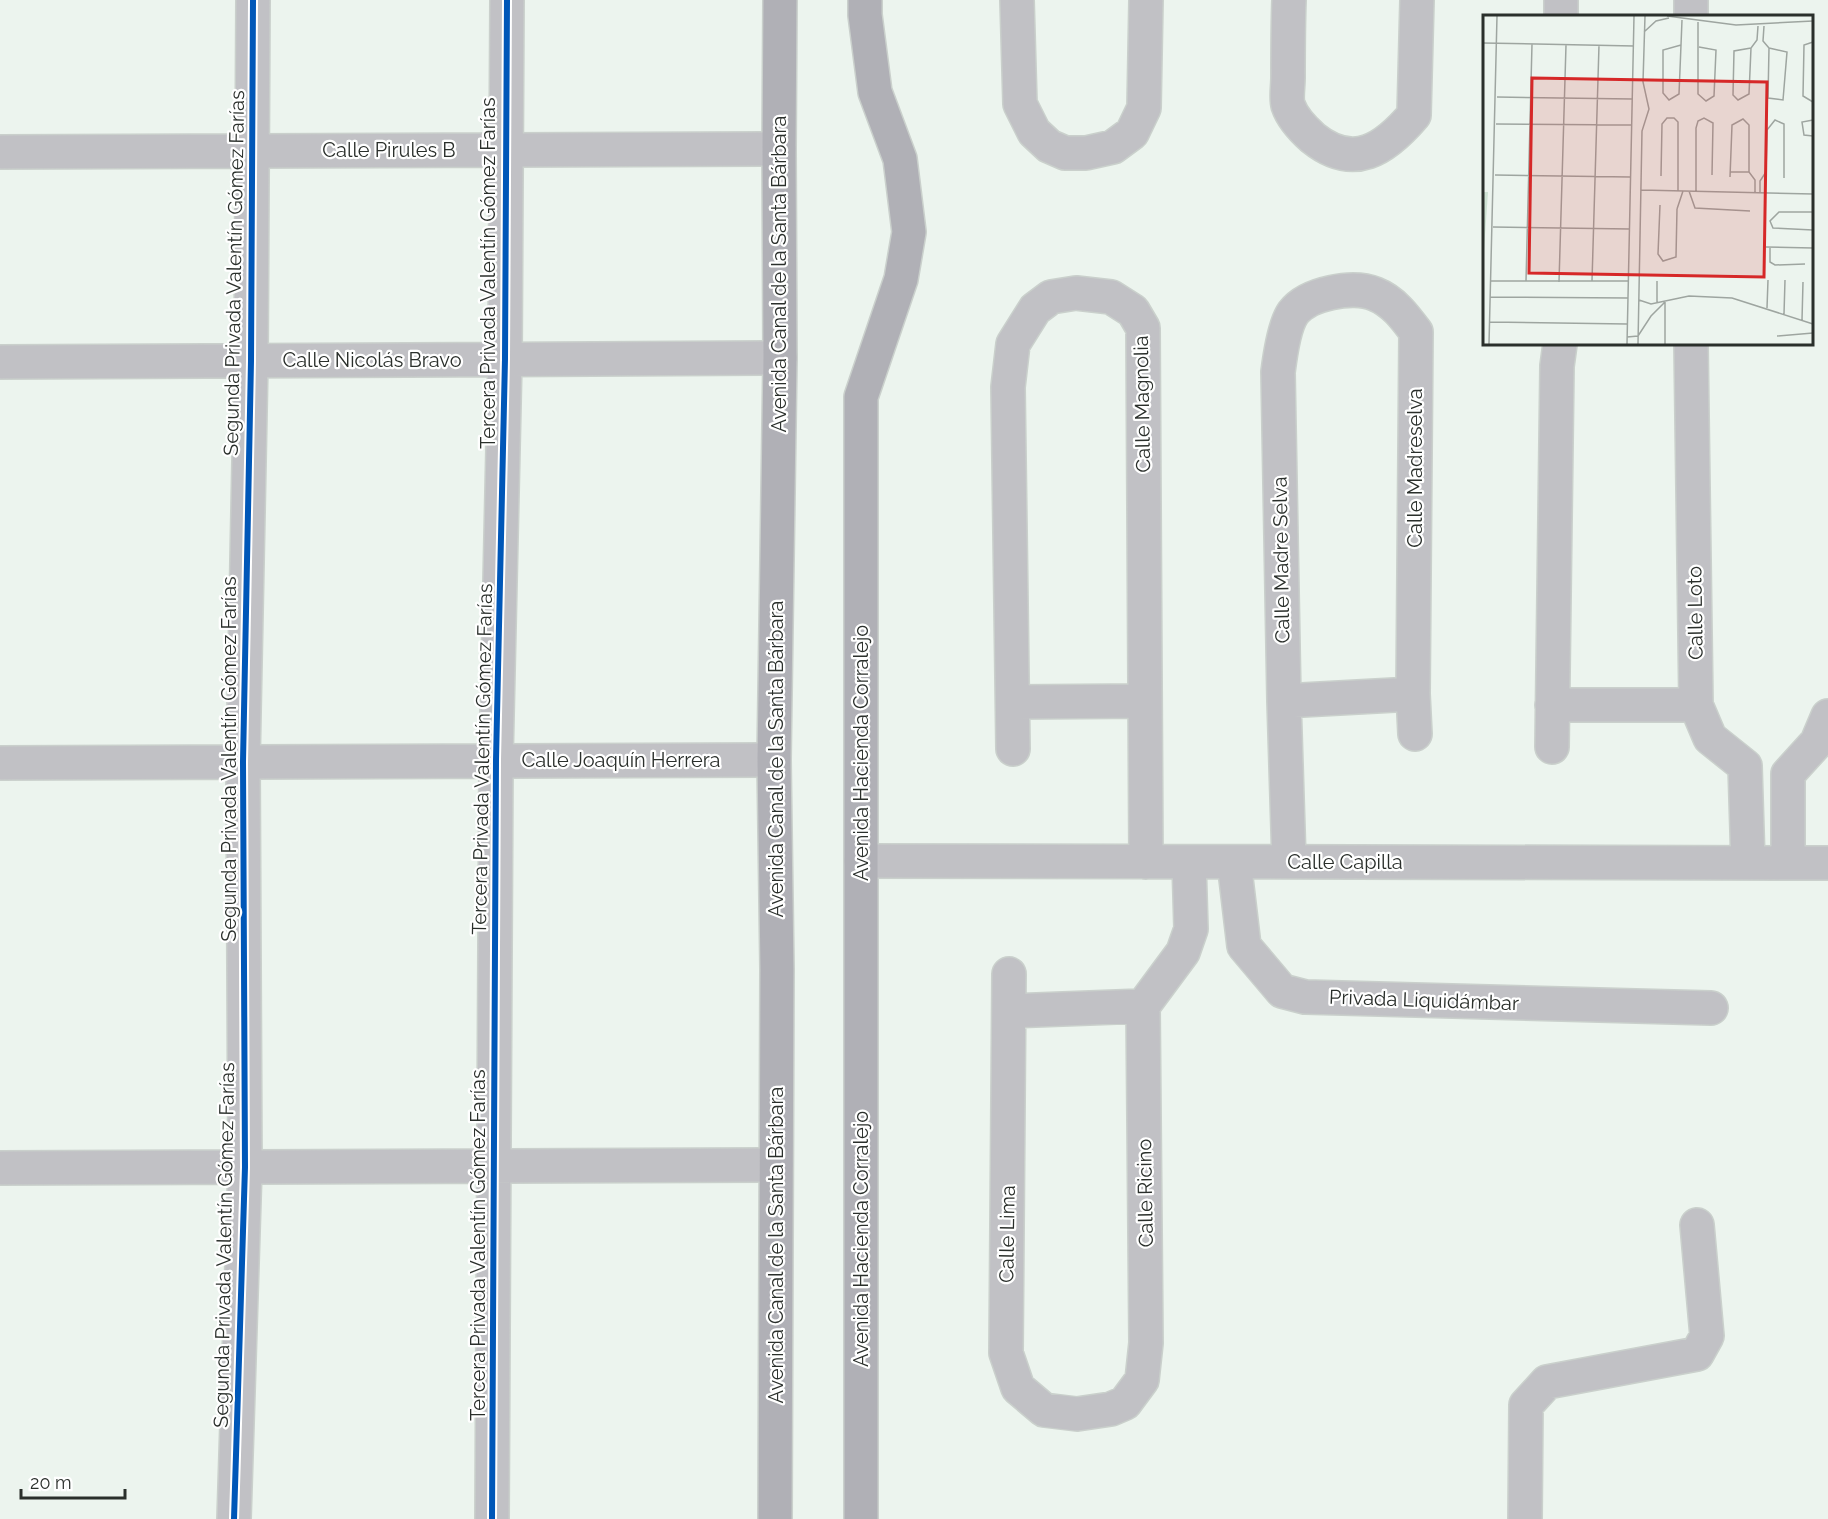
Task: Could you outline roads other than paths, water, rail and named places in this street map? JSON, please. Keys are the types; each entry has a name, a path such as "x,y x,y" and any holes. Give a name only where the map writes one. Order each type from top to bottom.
{"main road":[{"name":"Avenida Canal de la Santa Bárbara","path":"775,1519 777,969 774,760 780,358 780,0"},
{"name":"Avenida Hacienda Corralejo","path":"861,1519 861,397 901,279 909,232 900,159 875,92 865,0"}],"street":[{"name":"Segunda Privada Valentín Gómez Farías","path":"234,1519 245,1167 243,762 251,361 253,0"},
{"name":"Tercera Privada Valentín Gómez Farías","path":"492,1519 496,760 505,359 507,0"},
{"path":"1017,0 1020,104 1034,132 1049,146 1065,153 1086,153 1113,147 1132,134 1144,108 1146,0"},
{"path":"1289,0 1288,105 1305,130 1319,142 1334,151 1352,155 1373,151 1396,135 1414,116 1417,0"},
{"name":"Calle Pirules B","path":"0,152 779,149"},
{"name":"Calle Madreselva","path":"1341,290 1375,294 1399,310 1416,332 1413,694 1415,734"},
{"name":"Calle Madre Selva","path":"1289,862 1278,372 1282,342 1293,313 1314,298 1341,290"},
{"name":"Calle Magnolia","path":"1013,749 1008,387 1013,344 1035,309 1051,297 1076,293 1111,297 1133,311 1143,328 1146,862"},
{"path":"1552,747 1557,366 1560,345"},
{"name":"Calle Loto","path":"1691,345 1696,705 1710,738 1745,766 1748,863"},
{"name":"Calle Nicolás Bravo","path":"0,362 780,358"},
{"path":"1284,701 1413,694"},
{"path":"1012,702 1144,701"},
{"path":"1552,705 1696,705"},
{"path":"1788,863 1788,774 1817,742 1828,716"},
{"name":"Calle Joaquín Herrera","path":"0,763 774,760"},
{"name":"Calle Capilla","path":"861,861 1828,863"},
{"path":"1009,1011 1143,1006 1183,952 1191,929 1189,861"},
{"name":"Privada Liquidámbar","path":"1234,862 1244,946 1282,991 1305,997 1711,1008"},
{"name":"Calle Lima","path":"1009,974 1006,1353 1018,1388 1044,1410 1077,1414 1111,1409 1125,1403 1142,1380"},
{"name":"Calle Ricino","path":"1142,1380 1146,1343 1143,1006"},
{"path":"0,1168 776,1165"},
{"path":"1525,1519 1526,1405 1547,1382 1697,1354 1707,1336 1697,1225"}]}
